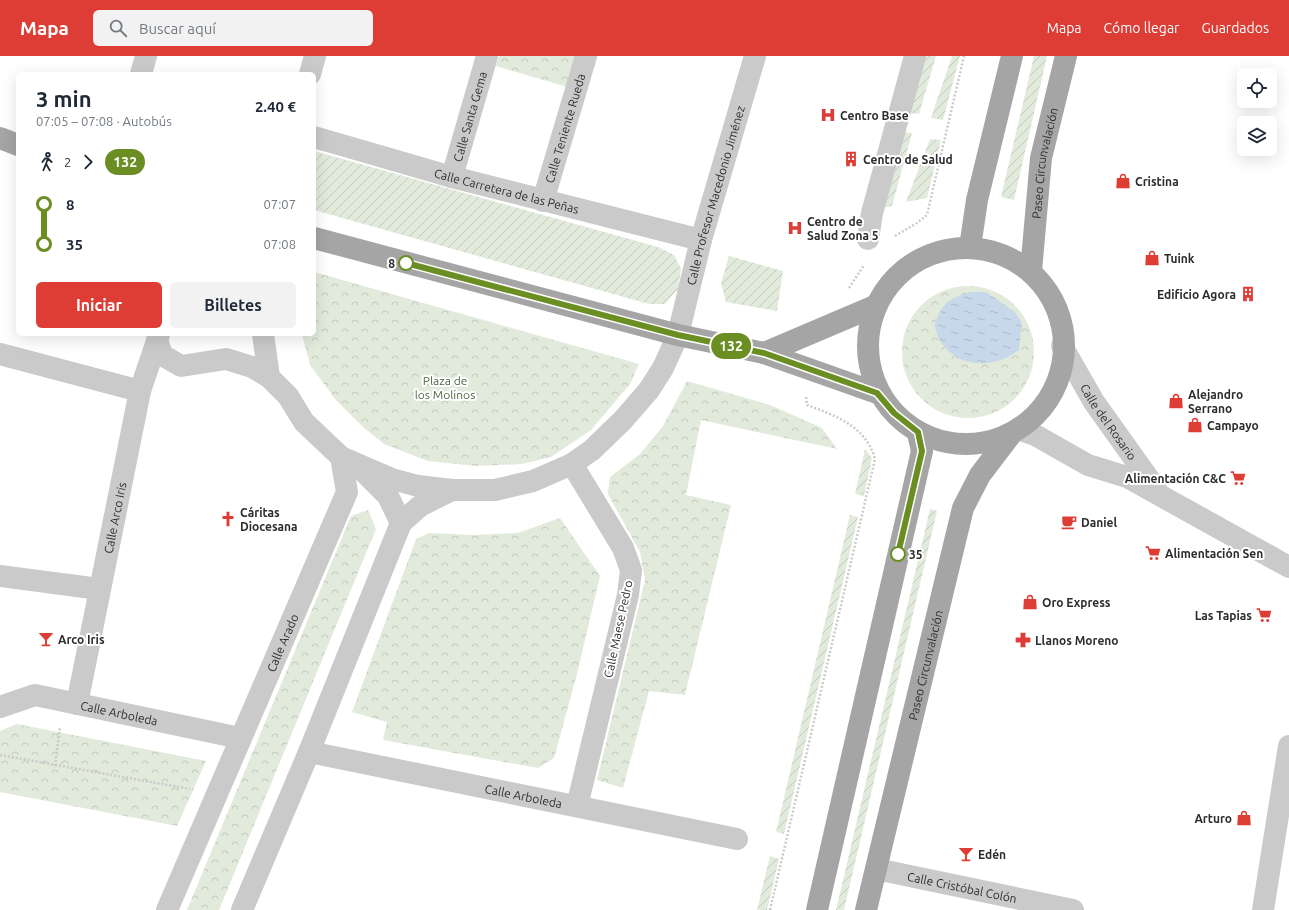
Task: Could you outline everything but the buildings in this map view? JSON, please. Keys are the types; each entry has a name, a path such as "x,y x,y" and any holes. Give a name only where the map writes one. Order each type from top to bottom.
{"main road":[{"path":"970,246 977,200 1012,56"},
{"name":"Paseo Circunvalación","path":"1031,271 1041,158 1066,56"},
{"path":"0,138 16,144"},
{"path":"316,239 678,335 764,353 877,393"},
{"path":"970,246 1002,253 1031,271 1050,294 1063,326 1060,376 1040,412 1015,431 966,445 945,443 918,432 894,413 877,393 867,354 876,306 890,282 906,268 936,252 970,246"},
{"path":"764,353 876,306"},
{"name":"Paseo Circunvalación","path":"866,910 964,508 980,475 1015,431"},
{"path":"817,910 922,451 918,432"}],"street":[{"path":"142,72 146,56"},
{"path":"311,72 315,56"},
{"name":"Calle Santa Gema","path":"452,177 487,56"},
{"name":"Calle Teniente Rueda","path":"543,201 586,56"},
{"name":"Calle Profesor Macedonio Jiménez","path":"678,335 701,240 755,56"},
{"path":"868,239 872,213 915,56"},
{"name":"Calle Carretera de las Peñas","path":"316,138 452,177 701,240"},
{"path":"341,457 392,479 418,486 452,490 495,490 534,481 572,464 592,450 618,425 649,390 663,368 678,335"},
{"path":"263,336 269,377"},
{"path":"158,337 162,355 181,366 226,358 252,366 269,377 288,396 304,422 341,457 361,469 388,496 401,523"},
{"name":"Calle Arco Iris","path":"77,704 140,391 158,337"},
{"name":"Calle del Rosario","path":"1062,346 1094,402 1137,464 1161,495"},
{"path":"0,354 140,391"},
{"name":"Calle del Rosario","path":"1015,431 1035,435 1088,465 1127,477 1289,567"},
{"name":"Calle Arado","path":"167,910 347,492 341,457"},
{"name":"Calle Maese Pedro","path":"572,464 623,548 631,570 628,595 577,806"},
{"path":"242,910 309,752 401,523 420,506 452,490"},
{"path":"0,576 99,589"},
{"name":"Calle Arboleda","path":"0,707 35,695 240,738"},
{"path":"1263,910 1289,746"},
{"name":"Calle Arboleda","path":"309,752 737,839"},
{"name":"Calle Cristóbal Colón","path":"876,869 1073,910"}],"path":[{"path":"890,240 927,215 964,56"},
{"path":"845,293 866,263"},
{"path":"770,910 875,458 866,440 855,428 838,416 807,405 806,395"},
{"path":"55,766 60,727 77,704"},
{"path":"0,755 216,794"}],"green space":[{"path":"499,56 575,56 567,87 496,66"},
{"path":"926,56 936,56 919,114 909,113"},
{"path":"952,56 960,56 943,120 931,118"},
{"path":"1034,56 1047,56 1014,200 1001,197"},
{"path":"904,132 912,133 892,206 882,208"},
{"path":"930,139 941,140 927,198 906,202"},
{"path":"316,152 658,247 674,255 681,269 678,289 665,304 649,304 316,211"},
{"path":"729,256 783,271 777,311 726,302 721,283"},
{"name":"Plaza de los Molinos","path":"316,273 639,364 630,384 591,430 551,457 522,464 475,466 428,461 384,444 363,427 336,400 310,365 303,336 316,336"},
{"path":"974,286 993,291 1005,297 1015,305 1023,315 1029,327 1033,339 1033,365 1029,377 1023,389 1015,399 1005,407 993,413 981,417 962,418 943,413 931,407 921,399 913,389 907,377 903,365 902,346 907,327 913,315 921,305 931,297 943,291 955,287"},
{"path":"687,381 770,405 822,428 837,449 701,420 686,495 731,505 685,695 649,691 623,788 597,780 645,580 640,552 608,494 610,477 640,454 663,426"},
{"path":"865,449 872,458 864,496 855,494"},
{"path":"930,509 937,511 844,910 836,910"},
{"path":"368,510 376,529 219,910 187,910 351,516"},
{"path":"850,515 858,517 784,834 776,832"},
{"path":"560,518 600,576 577,674 554,758 538,768 383,740 387,722 352,712 416,539 429,533 474,535 518,533"},
{"path":"17,724 206,761 177,826 0,792 0,731"},
{"path":"770,856 779,859 767,910 757,910"}],"water":[{"path":"970,292 986,292 1015,312 1022,323 1019,350 1010,356 989,363 968,362 958,358 941,342 934,325 940,312 951,300"}],"bus line":[{"name":"132","path":"406,263 678,335 764,353 877,393 894,413 918,432 922,451 898,554"}],"place":[{"name":"Centro Base","path":"828,115"},
{"name":"Centro de Salud","path":"851,159"},
{"name":"Cristina","path":"1123,181"},
{"name":"Centro de Salud Zona 5","path":"795,228"},
{"name":"Tuink","path":"1152,258"},
{"name":"8","path":"406,263"},
{"name":"Edificio Agora","path":"1248,294"},
{"name":"Alejandro Serrano","path":"1176,401"},
{"name":"Campayo","path":"1195,425"},
{"name":"Alimentación C&C","path":"1238,478"},
{"name":"Cáritas Diocesana","path":"228,519"},
{"name":"Daniel","path":"1069,522"},
{"name":"Alimentación Sen","path":"1153,553"},
{"name":"35","path":"898,554"},
{"name":"Oro Express","path":"1030,602"},
{"name":"Las Tapias","path":"1264,615"},
{"name":"Arco Iris","path":"46,639"},
{"name":"Llanos Moreno","path":"1023,640"},
{"name":"Arturo","path":"1244,818"},
{"name":"Edén","path":"966,854"}]}
